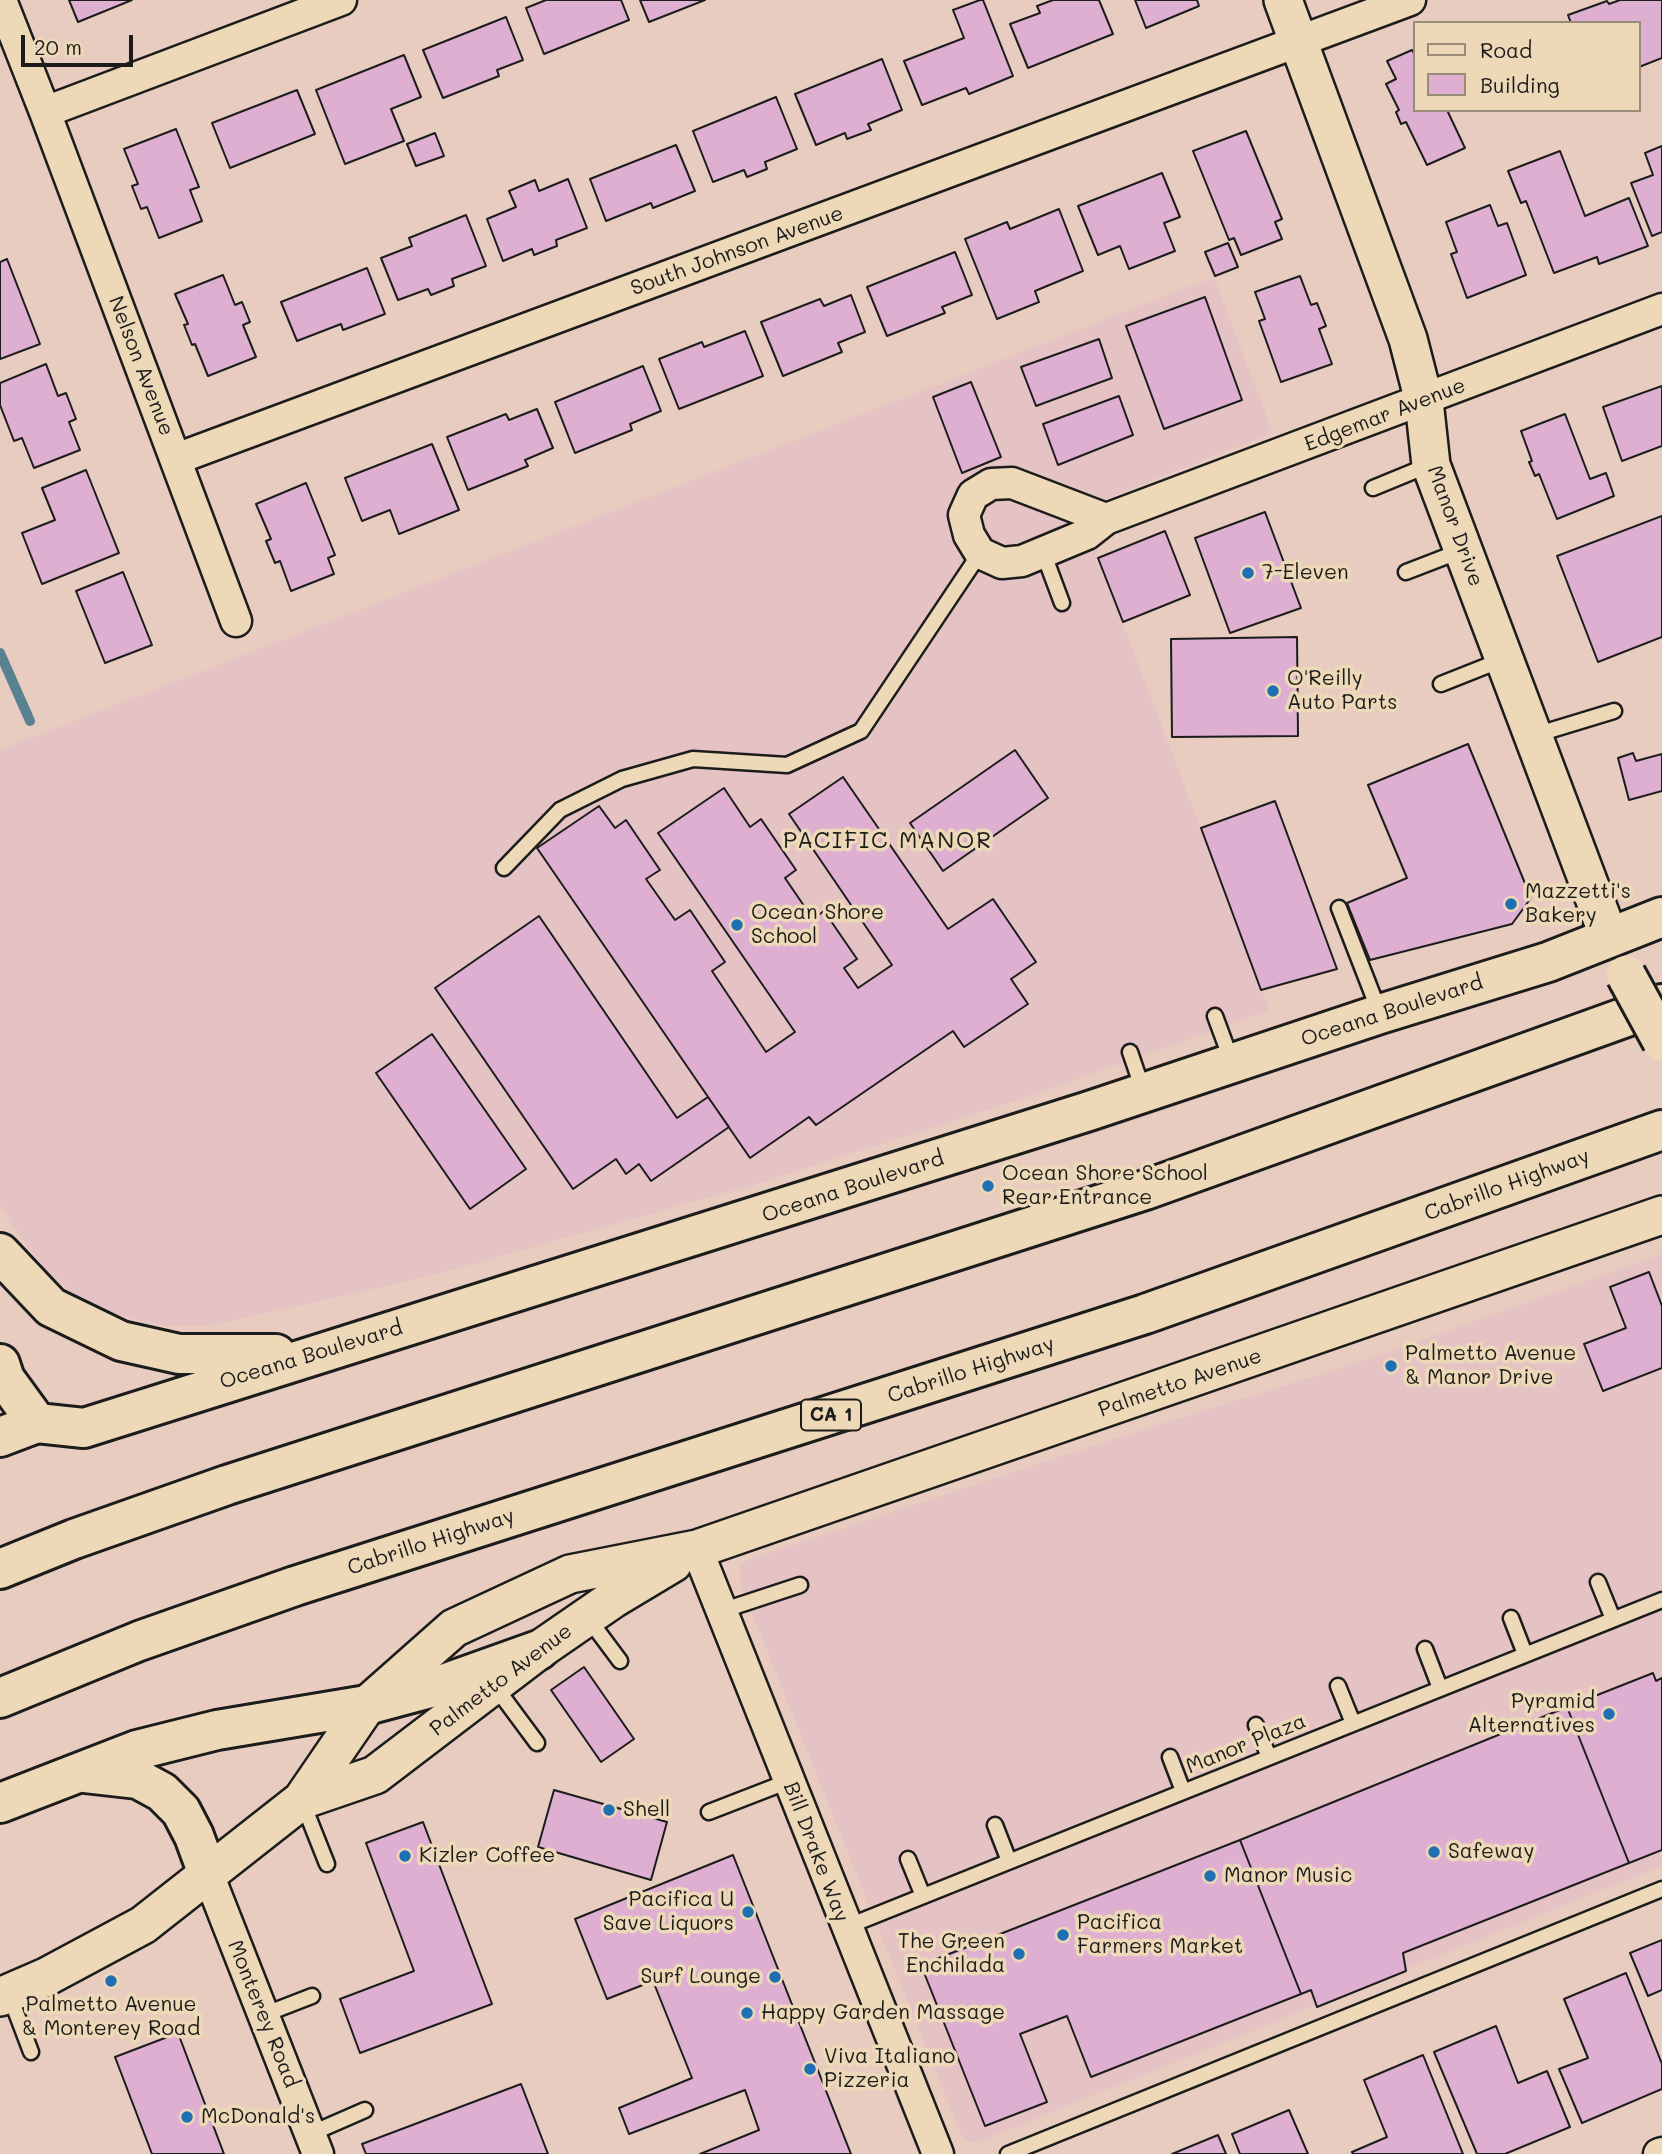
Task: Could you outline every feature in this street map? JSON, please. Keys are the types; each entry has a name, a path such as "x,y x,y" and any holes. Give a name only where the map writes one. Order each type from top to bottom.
{"main road":[{"name":"Oceana Boulevard","path":"37,1423 84,1428 1144,1093 1380,1014 1548,962 1662,917"},
{"name":"Manor Drive","path":"1609,937 1626,975 1662,1041"},
{"path":"0,1569 86,1534 227,1485 1145,1190 1662,1004"},
{"name":"Cabrillo Highway","path":"0,1698 139,1642 295,1586 1145,1314 1662,1130"},
{"path":"0,1253 51,1307 121,1341 179,1354 313,1354"},
{"path":"0,1364 5,1379 37,1423 0,1437"},
{"path":"0,1802 137,1750 217,1730 367,1705 438,1686 539,1650"},
{"path":"76,1772 138,1779 162,1792 181,1811 194,1836 208,1874"}],"street":[{"name":"Nelson Avenue","path":"1,0 46,112 236,621"},
{"path":"46,112 341,0"},
{"name":"Manor Drive","path":"1283,0 1408,338 1424,401 1431,465 1609,937"},
{"name":"South Johnson Avenue","path":"176,459 1410,0"},
{"name":"Edgemar Avenue","path":"980,553 1002,563 1022,561 1087,534 1107,519 1662,309"},
{"path":"980,553 969,536 964,515 973,495 991,484 1012,483 1107,519"},
{"name":"Palmetto Avenue","path":"4,1996 46,1977 143,1925 302,1800 367,1705 454,1628 569,1574 697,1549 1662,1215"},
{"name":"Palmetto Avenue","path":"302,1800 375,1775 539,1650 697,1549"},
{"name":"Bill Drake Way","path":"697,1549 938,2154"},
{"name":"Monterey Road","path":"208,1874 314,2144"}],"lane":[{"path":"1373,488 1431,465"},
{"path":"1406,572 1463,550"},
{"path":"1044,552 1062,603"},
{"path":"504,867 560,810 622,779 694,759 787,765 861,731 980,553"},
{"path":"1441,684 1504,659"},
{"path":"1533,735 1614,711"},
{"path":"1339,908 1380,1014"},
{"path":"1215,1016 1232,1063"},
{"path":"1130,1052 1144,1093"},
{"path":"1598,1582 1613,1619"},
{"path":"721,1611 800,1585"},
{"name":"Manor Plaza","path":"846,1927 1662,1600"},
{"path":"587,1617 620,1661"},
{"path":"1511,1618 1525,1654"},
{"path":"1425,1649 1440,1688"},
{"path":"494,1684 537,1743"},
{"path":"1338,1686 1353,1723"},
{"path":"1256,1725 1269,1757"},
{"path":"1170,1757 1183,1791"},
{"path":"709,1812 789,1781"},
{"path":"302,1800 327,1864"},
{"path":"995,1825 1009,1861"},
{"path":"908,1859 923,1896"},
{"path":"1008,2154 1662,1889"},
{"path":"4,1996 31,2052"},
{"path":"264,2015 312,1996"},
{"path":"314,2144 365,2109"}],"shaded area":[{"path":"1214,277 1273,433 1100,501 1098,558 1270,1010 1022,1099 757,1184 427,1277 213,1325 163,1326 117,1315 76,1297 42,1266 0,1205 0,750"},
{"path":"1662,1254 1662,1866 980,2141 973,2143 962,2137 739,1581 741,1565 747,1560 1129,1434 1363,1361"}],"building":[{"path":"69,0 132,0 78,22"},
{"path":"546,0 621,0 629,20 544,54 526,8"},
{"path":"640,0 705,0 649,22"},
{"path":"983,0 1013,76 969,94 966,88 922,105 904,61 964,38 953,10"},
{"path":"1053,0 1099,0 1113,34 1028,68 1010,24 1040,13 1037,6"},
{"path":"1135,0 1197,0 1199,6 1146,28"},
{"path":"1620,0 1662,0 1662,58 1641,66 1641,21 1570,21 1568,15 1607,1 1609,4"},
{"path":"506,17 523,60 497,70 499,76 443,98 423,50"},
{"path":"1412,50 1414,112 1448,112 1465,148 1427,165 1406,122 1401,124 1396,112 1399,110 1386,84 1396,79 1387,61"},
{"path":"404,55 421,97 391,109 404,141 345,164 316,90"},
{"path":"882,59 902,110 868,124 871,130 847,139 845,133 816,145 795,94"},
{"path":"297,90 315,134 230,168 212,123"},
{"path":"776,97 797,149 765,162 767,169 747,177 744,170 713,182 693,131"},
{"path":"176,129 199,187 190,190 202,221 159,238 147,207 141,209 132,186 138,184 124,149"},
{"path":"1246,131 1282,219 1275,222 1282,239 1241,255 1234,238 1229,240 1193,151"},
{"path":"435,133 444,156 416,166 407,144"},
{"path":"676,145 695,191 653,208 651,203 606,221 590,179"},
{"path":"1662,146 1662,232 1652,236 1631,183 1653,175 1645,153"},
{"path":"1560,151 1585,216 1629,198 1648,246 1599,264 1597,257 1554,273 1526,201 1521,203 1508,171"},
{"path":"1162,173 1180,217 1164,223 1175,251 1129,269 1120,246 1098,255 1078,206"},
{"path":"568,179 587,228 556,240 557,246 534,255 532,249 503,261 487,219 516,207 509,191 535,180 539,191"},
{"path":"1490,205 1498,226 1507,223 1526,275 1467,298 1451,254 1457,252 1446,222"},
{"path":"1059,209 1083,271 1035,291 1039,302 997,319 965,239 1007,222 1010,229"},
{"path":"466,215 486,266 452,279 454,286 431,295 428,289 398,300 381,258 412,246 409,238"},
{"path":"1228,243 1238,267 1215,276 1205,252"},
{"path":"955,252 972,295 942,307 945,313 887,336 867,287"},
{"path":"7,259 40,344 0,359 0,262"},
{"path":"367,268 385,314 343,330 341,324 297,341 281,302"},
{"path":"223,275 235,305 242,302 250,322 243,325 256,357 208,376 195,344 192,345 184,325 188,324 175,294"},
{"path":"1300,276 1311,305 1317,303 1326,326 1319,329 1332,364 1281,382 1259,321 1265,319 1255,292"},
{"path":"851,295 865,332 838,343 842,352 783,376 761,322 820,299 824,306"},
{"path":"1205,297 1242,400 1164,429 1126,326"},
{"path":"745,331 763,376 679,409 659,359 702,342 704,347"},
{"path":"1099,339 1112,378 1036,406 1021,367"},
{"path":"46,364 58,396 66,393 76,419 69,422 80,450 34,468 22,438 14,441 0,405 0,383"},
{"path":"643,366 661,411 630,424 632,430 575,453 555,402"},
{"path":"971,382 1001,457 962,473 933,397"},
{"path":"1662,386 1662,446 1622,461 1603,407"},
{"path":"1119,396 1133,435 1058,465 1043,424"},
{"path":"537,409 553,448 525,460 528,466 468,490 447,437 506,414 509,420"},
{"path":"1565,414 1590,479 1606,473 1614,496 1557,519 1539,474 1535,476 1529,462 1532,461 1521,431"},
{"path":"432,444 459,510 399,534 390,510 362,521 345,478"},
{"path":"86,470 119,553 42,584 22,533 55,520 42,488"},
{"path":"306,483 335,555 328,558 334,574 291,591 280,561 275,563 266,541 271,539 256,504"},
{"name":"7-Eleven","path":"1265,512 1301,608 1230,633 1195,538"},
{"path":"1662,516 1662,637 1598,662 1557,556"},
{"path":"1165,531 1190,595 1123,622 1098,558"},
{"path":"123,572 152,645 105,663 76,591"},
{"path":"1297,637 1298,736 1172,737 1171,639"},
{"path":"1468,744 1531,898 1512,924 1370,960 1347,903 1407,878 1368,785"},
{"path":"1015,750 1048,798 943,871 910,823"},
{"path":"1633,753 1636,761 1662,754 1662,791 1629,800 1618,758"},
{"path":"843,777 948,929 993,899 1036,962 1011,979 1028,1004 964,1047 953,1031 816,1125 809,1117 750,1158 537,848 599,806 615,828 626,820 660,870 646,879 675,920 690,910 725,962 712,971 766,1052 795,1032 658,833 724,788 750,827 761,819 796,870 785,878 813,919 824,911 857,959 844,968 858,988 892,965 789,814"},
{"path":"1275,801 1337,969 1261,990 1201,828"},
{"path":"539,916 677,1118 708,1097 729,1127 651,1181 639,1164 626,1174 616,1159 573,1189 435,988"},
{"path":"432,1034 526,1169 470,1209 376,1073"},
{"path":"1649,1272 1662,1306 1662,1368 1603,1391 1584,1344 1626,1328 1610,1287"},
{"path":"584,1667 634,1739 601,1762 551,1690"},
{"path":"1653,1673 1656,1681 1662,1678 1662,1850 1629,1863 1567,1707"},
{"name":"Safeway","path":"1567,1707 1629,1863 1403,1953 1406,1971 1317,2007 1311,1990 1301,1994 1240,1840"},
{"path":"554,1790 667,1822 651,1880 538,1847"},
{"path":"423,1822 492,2004 360,2053 340,1999 414,1971 366,1843"},
{"path":"1240,1840 1301,1994 1091,2077 1067,2016 1020,2034 1047,2102 985,2126 921,1965"},
{"path":"733,1855 851,2154 700,2154 759,2130 745,2090 629,2134 619,2108 692,2078 653,1981 607,1999 575,1919"},
{"path":"1662,1940 1662,1990 1648,1996 1630,1953"},
{"path":"1626,1973 1662,2064 1662,2089 1582,2123 1559,2069 1588,2058 1564,1999"},
{"path":"1496,2026 1518,2083 1547,2071 1570,2127 1505,2154 1477,2154 1434,2052"},
{"path":"178,2033 224,2154 152,2154 115,2057"},
{"path":"1423,2055 1463,2154 1353,2154 1352,2152 1387,2137 1364,2080"},
{"path":"521,2084 548,2154 366,2154 362,2144"},
{"path":"1289,2110 1308,2154 1240,2154 1232,2134"},
{"path":"1218,2135 1226,2154 1172,2154"}],"waterway":[{"path":"0,653 30,721"}],"place":[{"name":"7-Eleven","path":"1248,573"},
{"name":"O'Reilly Auto Parts","path":"1273,691"},
{"name":"Mazzetti's Bakery","path":"1511,904"},
{"name":"Ocean Shore School","path":"737,925"},
{"name":"Ocean Shore School Rear Entrance","path":"988,1186"},
{"name":"Palmetto Avenue & Manor Drive","path":"1391,1366"},
{"name":"Pyramid Alternatives","path":"1609,1714"},
{"name":"Shell","path":"609,1810"},
{"name":"Safeway","path":"1434,1852"},
{"name":"Kizler Coffee","path":"405,1856"},
{"name":"Manor Music","path":"1210,1876"},
{"name":"Pacifica U Save Liquors","path":"748,1912"},
{"name":"Pacifica Farmers Market","path":"1063,1935"},
{"name":"The Green Enchilada","path":"1019,1954"},
{"name":"Surf Lounge","path":"775,1977"},
{"name":"Palmetto Avenue & Monterey Road","path":"111,1981"},
{"name":"Happy Garden Massage","path":"747,2013"},
{"name":"Viva Italiano Pizzeria","path":"810,2069"},
{"name":"McDonald's","path":"187,2117"}],"district":[{"name":"PACIFIC MANOR","path":"888,841"}]}
